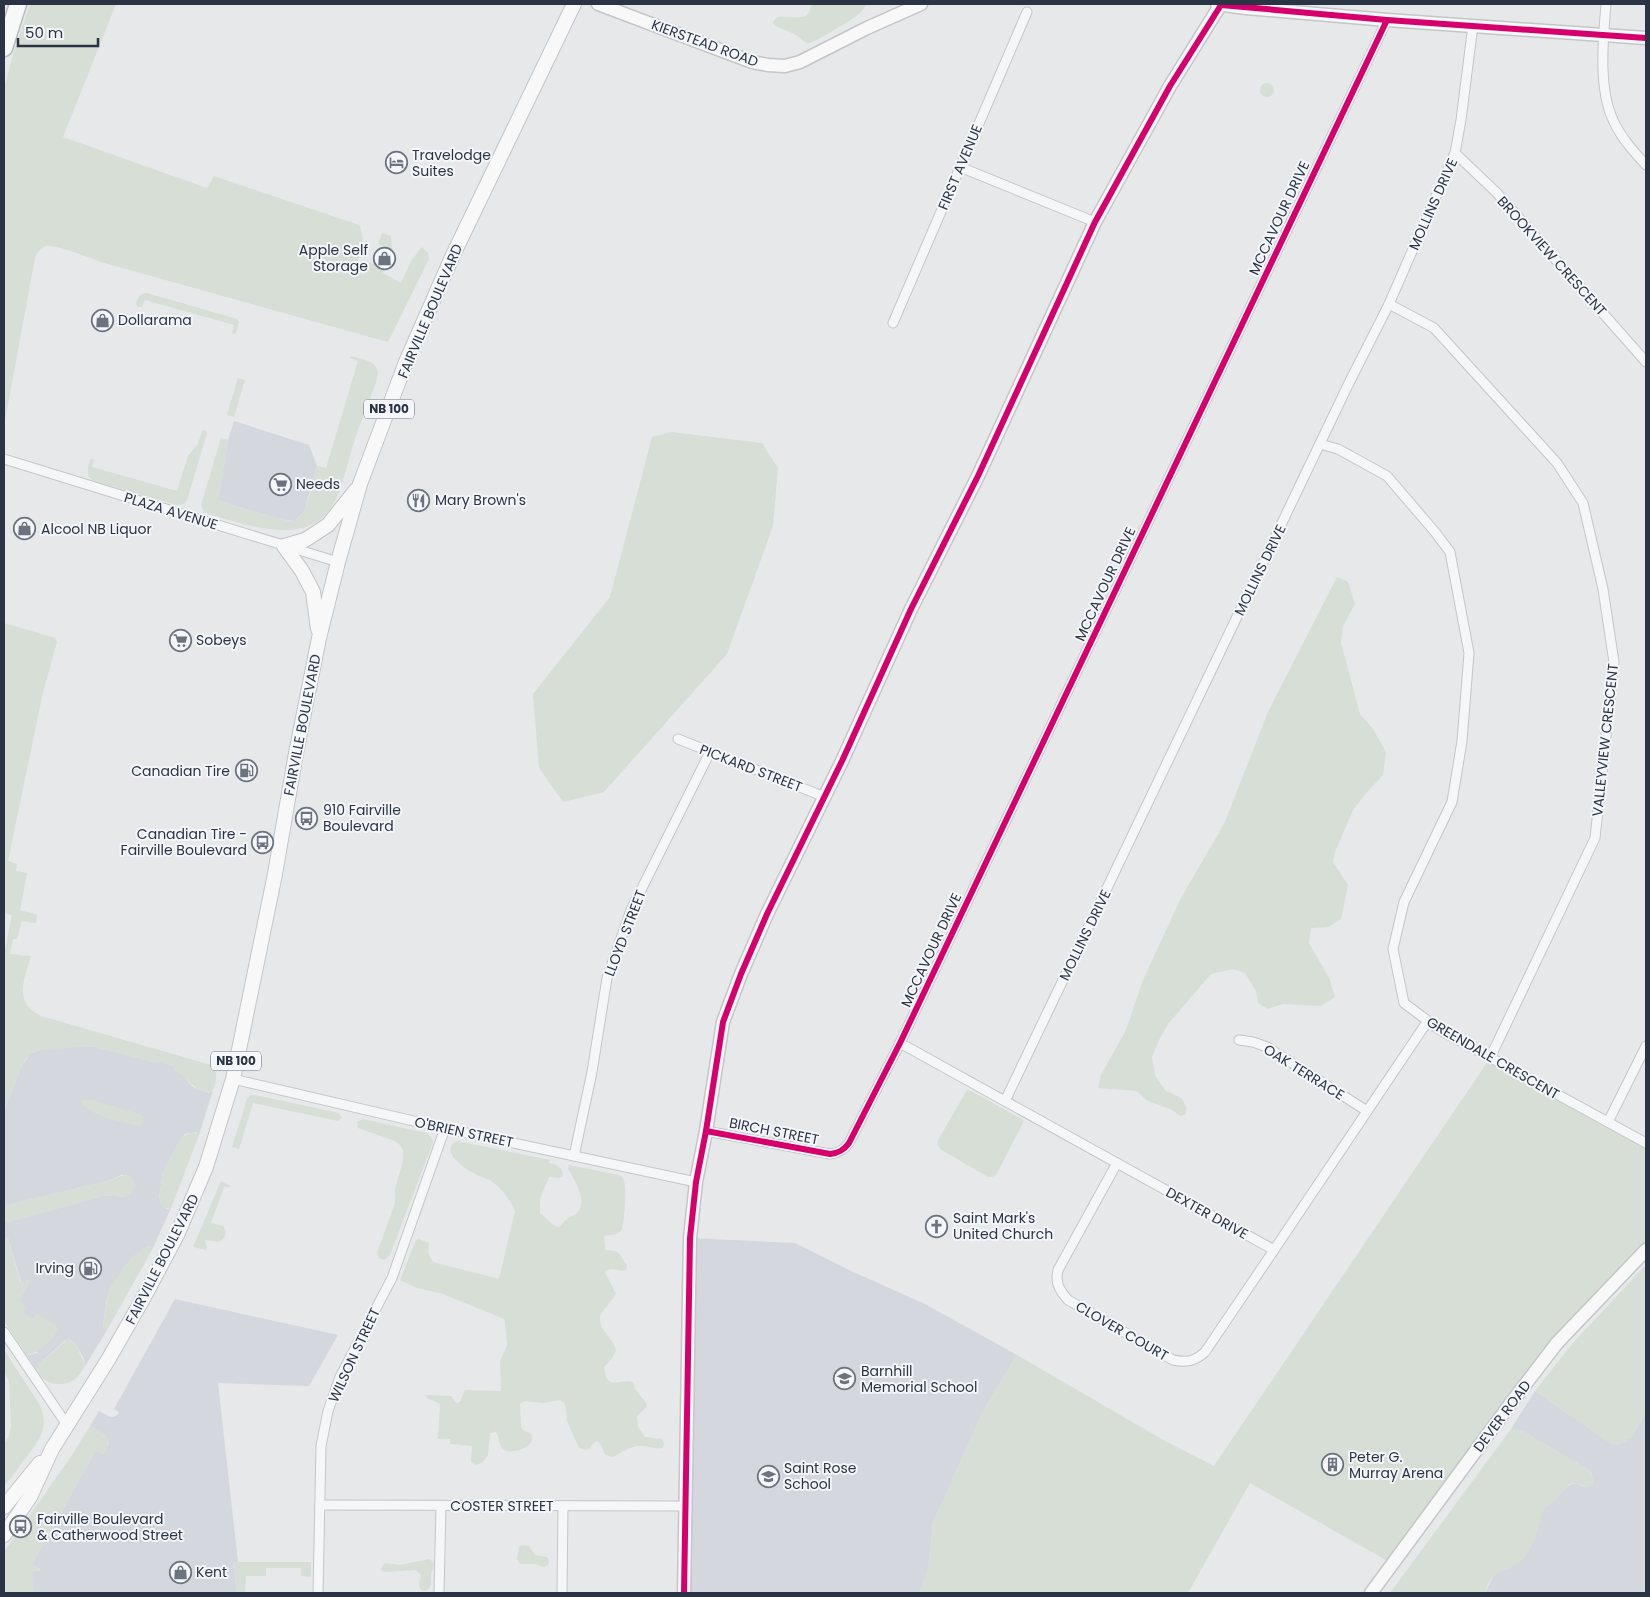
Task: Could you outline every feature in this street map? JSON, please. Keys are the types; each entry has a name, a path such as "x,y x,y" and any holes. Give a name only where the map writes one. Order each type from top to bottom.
{"highway":[{"path":"4,48 18,4"}],"main road":[{"name":"FAIRVILLE BOULEVARD","path":"4,1535 30,1497 52,1449 129,1324 177,1235 206,1167 232,1079 276,874 296,753 319,638 360,484 408,359 453,255 574,4"},
{"name":"KIERSTEAD ROAD","path":"598,4 752,62 785,66 800,62 867,28 921,4"},
{"path":"684,1593 690,1238 696,1182 724,1022 741,974 767,914 825,797 911,609 978,476 1096,222 1170,86 1220,4 1387,20 1646,38"},
{"path":"319,638 313,592 302,571 284,546 306,540 328,525 360,484"},
{"name":"DEVER ROAD","path":"1372,1593 1557,1343 1646,1250"},
{"name":"FAIRVILLE BOULEVARD","path":"4,1507 52,1449"}],"street":[{"path":"1606,4 1604,86 1610,114 1626,143 1646,165"},
{"name":"FIRST AVENUE","path":"893,323 1027,12"},
{"name":"MCCAVOUR DRIVE","path":"837,1153 849,1143 900,1043 1387,20"},
{"name":"MOLLINS DRIVE","path":"1005,1102 1389,304 1455,153 1462,120 1473,25"},
{"name":"BROOKVIEW CRESCENT","path":"1455,153 1497,193 1646,362"},
{"path":"960,167 1096,222"},
{"name":"VALLEYVIEW CRESCENT","path":"1389,304 1434,328 1557,463 1583,503 1603,589 1614,662 1595,838 1490,1058"},
{"name":"GREENDALE CRESCENT","path":"1320,444 1338,449 1388,476 1450,552 1469,653 1462,741 1452,802 1404,902 1393,949 1404,1003 1427,1022 1646,1144"},
{"name":"PLAZA AVENUE","path":"4,459 338,562"},
{"name":"PICKARD STREET","path":"678,740 825,797"},
{"name":"LLOYD STREET","path":"574,1156 592,1072 607,978 631,910 710,752"},
{"path":"1274,1250 1427,1022"},
{"name":"OAK TERRACE","path":"1239,1040 1267,1047 1367,1111"},
{"name":"DEXTER DRIVE","path":"900,1043 1274,1250"},
{"path":"1608,1122 1646,1046"},
{"name":"O'BRIEN STREET","path":"232,1079 445,1128 696,1182"},
{"name":"WILSON STREET","path":"318,1593 320,1446 333,1396 340,1377 392,1278 445,1128"},
{"name":"BIRCH STREET","path":"706,1130 822,1153 837,1153"},
{"name":"CLOVER COURT","path":"1117,1163 1058,1270 1058,1286 1068,1300 1173,1360 1190,1362 1205,1352 1274,1250"},
{"path":"4,1332 67,1424"},
{"name":"COSTER STREET","path":"320,1505 685,1506"},
{"path":"439,1593 441,1506"},
{"path":"562,1593 563,1506"}],"shaded area":[{"path":"30,4 116,4 63,137 207,188 214,176 359,225 362,242 355,271 364,275 370,262 384,269 383,273 401,283 411,261 422,247 428,253 429,259 388,342 101,262 64,249 46,246 39,251 35,258 4,426 4,88"},
{"path":"811,4 867,4 851,20 809,43 774,25 773,22 776,18 803,17 807,15"},
{"path":"1264,83 1270,83 1274,90 1270,97 1264,97 1260,93 1260,87"},
{"path":"382,233 391,236 392,250 378,244"},
{"path":"147,293 237,319 239,322 236,333 232,333 234,325 145,300 142,307 138,307 136,304 138,298 142,294"},
{"path":"351,356 372,363 378,373 340,489 334,503 323,517 309,526 293,530 276,530 241,523 204,512 201,505 221,438 228,440 218,500 287,521 294,521 300,516 307,503 317,466 326,468 358,361 349,358"},
{"path":"238,378 245,380 234,417 227,415"},
{"path":"234,421 309,445 317,466 303,513 295,521 284,520 218,500 228,440"},
{"path":"205,430 207,433 187,500 184,504 177,505 94,481 88,475 92,458 94,460 92,467 177,491 188,456 198,444 202,431"},
{"path":"671,432 762,443 778,468 773,526 727,654 604,792 563,802 539,768 533,694 610,597 652,437"},
{"path":"1337,577 1348,582 1355,604 1343,626 1341,643 1360,714 1373,729 1386,752 1383,775 1353,810 1335,852 1333,862 1348,885 1341,919 1329,927 1311,928 1309,943 1329,978 1335,997 1321,1006 1283,1004 1268,1009 1258,1003 1256,991 1245,973 1233,969 1211,974 1168,1024 1152,1057 1155,1076 1165,1090 1181,1098 1186,1106 1186,1114 1181,1116 1172,1110 1146,1100 1137,1091 1098,1088 1101,1075 1126,1030 1143,980 1181,898 1224,824 1268,712"},
{"path":"4,623 55,638 57,642 43,692 8,861 17,864 16,871 27,873 20,910 37,915 36,923 22,921 17,939 13,939 10,954 31,956 23,990 27,1005 32,1011 41,1016 211,1065 214,1068 216,1078 211,1092 195,1087 174,1070 174,1067 157,1061 156,1063 89,1046 35,1051 26,1058 22,1065 4,1111 4,954 12,915 4,913"},
{"path":"83,1046 98,1047 175,1067 174,1070 180,1073 193,1087 209,1093 213,1090 199,1135 196,1132 185,1134 182,1137 163,1171 159,1199 167,1209 171,1208 153,1248 150,1246 107,1298 103,1325 106,1332 85,1366 84,1359 75,1343 69,1339 64,1341 38,1365 38,1372 26,1354 37,1353 37,1314 33,1320 23,1313 19,1301 29,1280 21,1282 8,1238 4,1239 4,1223 102,1196 114,1195 123,1197 132,1178 121,1175 111,1180 4,1206 4,1111 22,1065 30,1054 39,1050"},
{"path":"1490,1058 1646,1143 1646,1250 1603,1293 1393,1564 1250,1483 1188,1593 919,1593 928,1569 933,1523 984,1409 1017,1355 1165,1441 1214,1466"},
{"path":"967,1090 1024,1121 996,1175 992,1177 988,1177 940,1149 937,1142"},
{"path":"250,1095 339,1113 342,1118 338,1121 253,1103 239,1149 232,1147 247,1099"},
{"path":"82,1100 93,1100 140,1114 144,1121 140,1126 136,1126 106,1117 85,1107 81,1102"},
{"path":"363,1119 426,1133 433,1142 390,1255 384,1260 379,1258 377,1253 395,1203 395,1189 403,1161 403,1150 395,1141 358,1128 357,1122"},
{"path":"193,1132 199,1135 171,1208 163,1208 159,1199 163,1171 182,1137"},
{"path":"457,1141 550,1160 549,1163 559,1167 562,1170 563,1176 559,1178 549,1177 540,1199 540,1213 555,1226 559,1227 568,1218 577,1213 581,1203 579,1191 568,1169 569,1165 619,1175 623,1178 625,1198 622,1230 617,1234 604,1236 605,1250 617,1252 627,1265 626,1270 610,1269 605,1272 616,1294 601,1314 600,1319 603,1329 615,1346 616,1351 604,1367 608,1380 611,1382 633,1382 635,1389 647,1407 637,1416 638,1427 645,1437 662,1439 664,1443 663,1448 636,1446 613,1457 605,1455 600,1443 597,1441 585,1450 579,1448 567,1421 566,1408 560,1400 543,1403 524,1401 520,1404 521,1427 531,1434 532,1439 530,1443 516,1451 505,1450 501,1446 496,1432 490,1433 488,1455 482,1463 476,1465 471,1462 472,1446 450,1444 450,1439 438,1439 440,1404 427,1398 426,1395 451,1396 456,1403 460,1402 465,1390 501,1391 500,1362 507,1345 504,1319 443,1294 417,1288 400,1280 416,1240 419,1239 429,1243 428,1253 433,1262 499,1279 515,1211 508,1198 494,1183 470,1171 454,1157 450,1149 453,1143"},
{"path":"124,1175 132,1178 135,1184 133,1192 126,1197 102,1196 4,1223 4,1206 111,1180"},
{"path":"221,1181 232,1187 224,1187 211,1223 223,1226 226,1231 225,1236 218,1242 205,1240 206,1250 193,1247"},
{"path":"8,1238 20,1282 30,1281 19,1301 26,1306 23,1313 33,1320 37,1314 55,1324 58,1328 46,1345 30,1354 26,1354 4,1321 4,1239"},
{"name":"Barnhill Memorial School","path":"690,1238 795,1243 849,1270 925,1304 1017,1355 984,1409 933,1523 928,1569 919,1593 684,1593"},
{"path":"148,1245 153,1248 106,1332 103,1325 109,1289 124,1266 133,1256"},
{"path":"1646,1265 1646,1413 1631,1438 1624,1443 1613,1445 1535,1391 1572,1344"},
{"path":"175,1299 338,1335 309,1386 218,1383 238,1562 233,1563 237,1593 34,1593 31,1571 40,1569 32,1565 96,1450 104,1454 109,1443 105,1435 90,1426 99,1411 110,1417 118,1414 119,1412 114,1409"},
{"path":"68,1339 75,1343 85,1365 83,1369 77,1378 67,1383 56,1384 45,1380 38,1372 37,1366"},
{"path":"4,1350 38,1402 44,1419 38,1441 4,1486 4,1444 9,1436 11,1427 9,1381 4,1372"},
{"path":"1535,1391 1613,1445 1631,1438 1646,1413 1646,1593 1485,1593 1494,1575 1499,1571 1509,1568 1545,1507 1572,1484 1576,1483 1585,1487 1592,1474 1589,1470 1524,1432 1511,1429"},
{"path":"90,1426 106,1437 108,1440 107,1448 104,1454 96,1450 32,1565 40,1569 32,1572 34,1593 4,1593 4,1552"},
{"path":"1511,1429 1524,1432 1589,1470 1593,1478 1593,1485 1588,1487 1576,1483 1569,1484 1543,1510 1534,1541 1528,1553 1513,1567 1502,1571 1492,1578 1485,1593 1390,1593"},
{"path":"522,1545 529,1546 535,1555 547,1557 548,1565 544,1567 536,1564 520,1564 517,1559 519,1547"},
{"path":"429,1559 433,1562 434,1568 431,1575 431,1586 425,1591 420,1589 421,1575 416,1570 385,1572 381,1568 385,1563 400,1565"},
{"path":"233,1562 311,1562 311,1577 301,1576 301,1568 266,1568 266,1576 246,1576 245,1593 237,1593"}],"cycle path":[{"path":"684,1593 690,1238 696,1182 723,1022 767,914 842,761 911,609 978,476 1095,222 1170,86 1221,5 1387,20 1646,38"},
{"path":"706,1131 830,1154 841,1151 849,1143 900,1043 1387,20"}],"place":[{"name":"Travelodge Suites","path":"396,163"},
{"name":"Apple Self Storage","path":"384,258"},
{"name":"Dollarama","path":"102,320"},
{"name":"Needs","path":"280,484"},
{"name":"Mary Brown's","path":"419,500"},
{"name":"Alcool NB Liquor","path":"25,529"},
{"name":"Sobeys","path":"180,640"},
{"name":"Canadian Tire","path":"246,771"},
{"name":"910 Fairville Boulevard","path":"307,818"},
{"name":"Canadian Tire - Fairville Boulevard","path":"263,842"},
{"name":"Saint Mark's United Church","path":"937,1226"},
{"name":"Irving","path":"90,1268"},
{"name":"Barnhill Memorial School","path":"845,1379"},
{"name":"Peter G. Murray Arena","path":"1333,1465"},
{"name":"Saint Rose School","path":"768,1476"},
{"name":"Fairville Boulevard & Catherwood Street","path":"21,1527"},
{"name":"Kent","path":"180,1572"}]}
